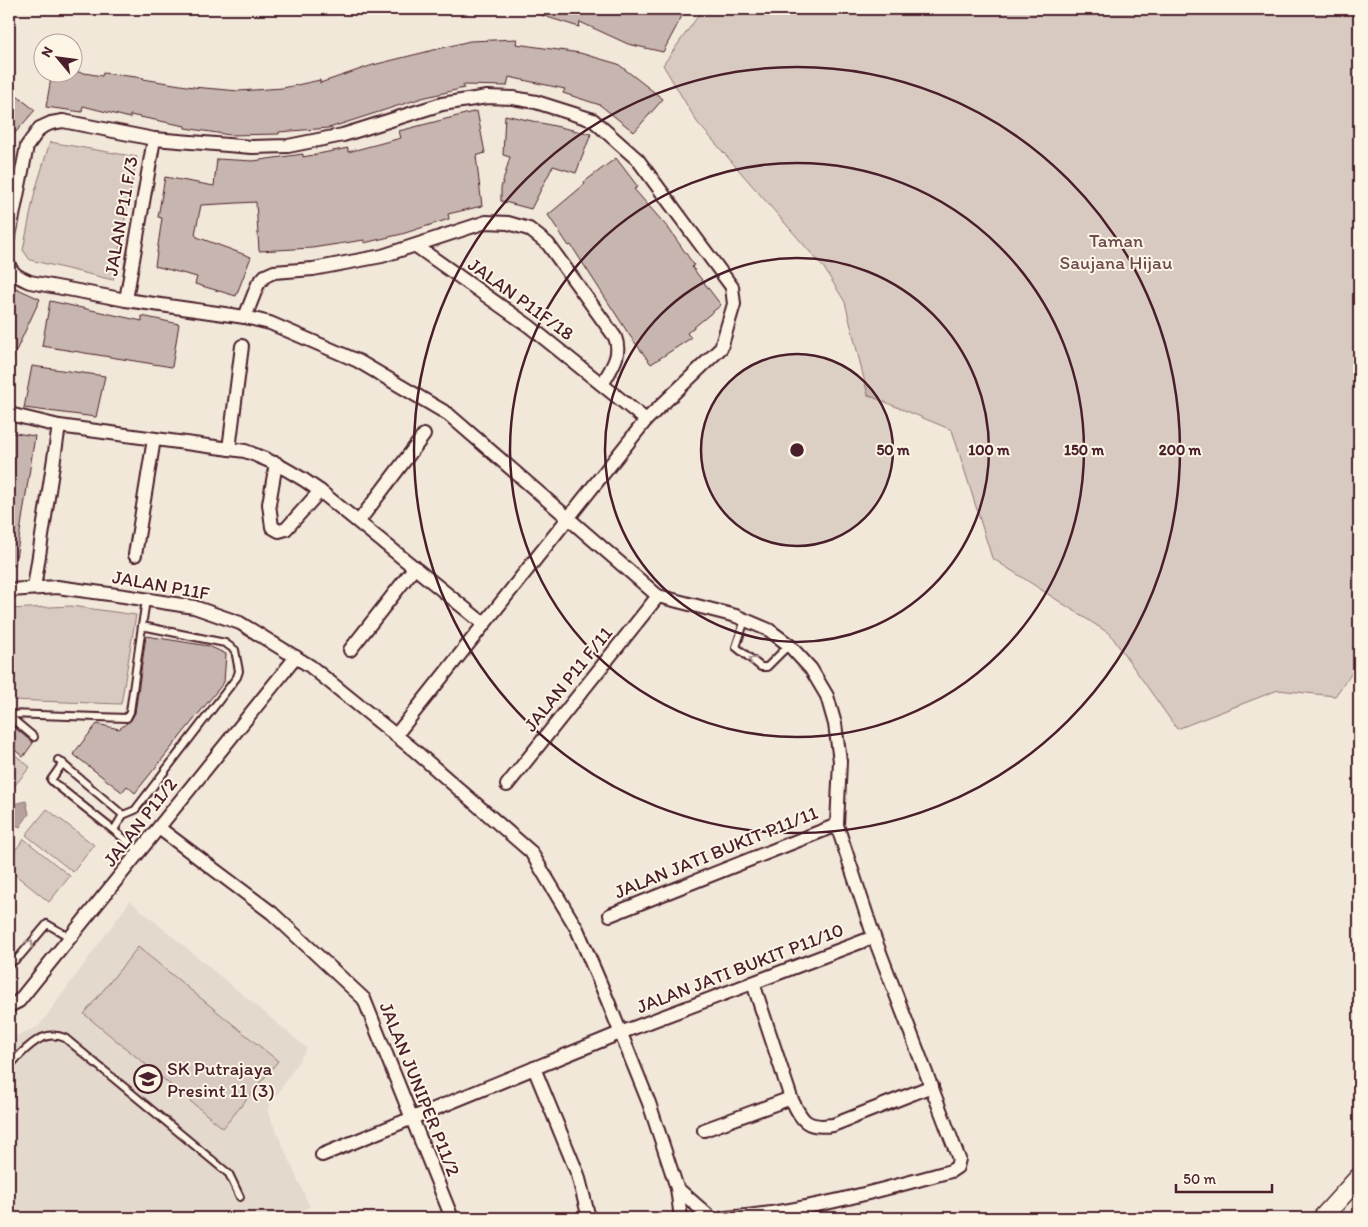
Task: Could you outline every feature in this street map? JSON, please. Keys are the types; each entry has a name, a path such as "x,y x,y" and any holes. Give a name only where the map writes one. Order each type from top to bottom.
{"main road":[{"path":"1322,1218 1359,1177"}],"street":[{"path":"9,236 27,146 40,128 63,121 154,139 252,147 288,146 343,135 442,104 487,97 536,102 593,120 638,160 732,287 734,304 721,348 646,420 396,735"},
{"name":"JALAN P11 F/3","path":"126,300 154,139"},
{"name":"JALAN P11F/18","path":"245,317 258,284 265,276 274,272 313,269 347,263 416,246 486,222 508,223 529,228 548,244 615,336 619,346 618,356 603,383"},
{"name":"JALAN P11F/18","path":"416,246 529,326 603,383 646,420"},
{"path":"9,265 10,270 30,282 126,300 245,317 270,323 358,361 448,414 658,596 745,620 769,630 789,645 811,669 827,696 835,724 840,761 837,825 874,937 959,1159 957,1167 950,1171 819,1204 746,1217 724,1218"},
{"path":"229,449 242,346"},
{"path":"9,414 59,426 245,451 276,463 298,474 320,490 484,624"},
{"path":"34,588 59,426"},
{"path":"359,521 424,434"},
{"path":"135,555 154,439"},
{"path":"276,463 269,504 272,527 279,531 286,529 295,521 320,490"},
{"path":"350,650 415,567"},
{"name":"JALAN P11F","path":"9,590 57,587 194,607 240,623 296,656 396,735 531,852 576,929 649,1103 677,1188 681,1218"},
{"name":"JALAN P11 F/11","path":"507,785 658,596"},
{"name":"JALAN P11/2","path":"9,1006 19,1001 71,938 296,656"},
{"name":"JALAN JATI BUKIT P11/11","path":"610,915 837,825"},
{"name":"JALAN JUNIPER P11/2","path":"159,828 272,913 364,999 452,1218"},
{"name":"JALAN JATI BUKIT P11/10","path":"322,1155 620,1033 874,937"},
{"path":"753,983 791,1098 799,1116 808,1124 817,1127 833,1125 932,1086"},
{"path":"534,1068 578,1175 589,1218"},
{"path":"704,1130 791,1098"},
{"path":"677,1188 711,1218"}],"lane":[{"path":"9,715 127,718 130,712 146,600"},
{"path":"745,620 736,647 761,667 767,667 789,645"},
{"path":"114,830 123,815 135,810 233,682 239,671 235,650 225,643 142,626"},
{"path":"9,715 34,737"},
{"path":"123,815 60,762 51,780 140,852"},
{"path":"9,965 20,956 47,924 71,938"},
{"path":"9,1066 35,1040 57,1034 65,1038 229,1174 240,1198"}],"shaded area":[{"path":"26,801 29,814 20,827 9,822 9,805"},
{"name":"SK Putrajaya Presint 11 (3)","path":"130,901 307,1048 267,1110 310,1207 288,1218 9,1218 9,1039 39,1026"}],"green space":[{"name":"Taman Saujana Hijau","path":"703,9 1359,9 1359,663 1335,696 1278,690 1177,729 1110,634 992,558 952,430 868,395 845,302 824,268 697,122 663,65"},
{"path":"50,142 137,157 113,280 30,260 23,250 35,191"},
{"path":"71,606 136,615 121,704 9,700 9,609"},
{"path":"9,750 30,767 11,790 9,788"},
{"path":"47,809 94,845 73,872 26,835"},
{"path":"24,839 70,876 49,902 9,870 9,858"},
{"path":"138,947 278,1061 223,1128 84,1014"}],"building":[{"path":"529,9 660,9 683,14 663,52 628,44 580,22 579,27 528,11"},
{"path":"517,39 516,44 580,53 618,64 663,99 634,132 600,105 563,93 565,89 509,77 507,86 463,85 464,88 422,98 329,128 279,132 279,134 230,135 185,128 185,126 130,115 130,118 83,106 82,112 46,107 50,82 82,82 82,73 102,76 103,73 193,87 239,91 283,88 320,80 320,83 373,65 470,41"},
{"path":"9,90 35,110 9,140"},
{"path":"477,111 485,153 476,156 482,206 448,214 449,219 402,234 364,243 364,240 312,248 259,251 256,202 201,205 195,234 197,237 251,257 236,296 195,284 197,277 155,266 162,218 158,217 165,177 214,186 217,159 253,161 303,154 303,157 348,148 348,152 401,138 399,131"},
{"path":"505,115 591,134 576,173 553,166 531,209 501,201 501,188 510,157 503,155"},
{"path":"616,158 638,187 634,189 669,229 694,265 692,267 721,305 687,333 691,338 651,364 630,336 571,245 569,246 548,215 585,184 584,182"},
{"path":"9,285 40,299 9,366"},
{"path":"50,301 142,321 142,316 179,324 172,367 42,346"},
{"path":"32,366 105,376 96,417 24,408"},
{"path":"9,432 35,436 15,565 9,565"},
{"path":"146,636 209,646 226,654 224,682 135,793 127,786 122,792 73,754 97,724 119,729 131,720 135,713"},
{"path":"9,723 33,743 23,757 9,745"}],"place":[{"name":"SK Putrajaya Presint 11 (3)","path":"148,1079"}]}
